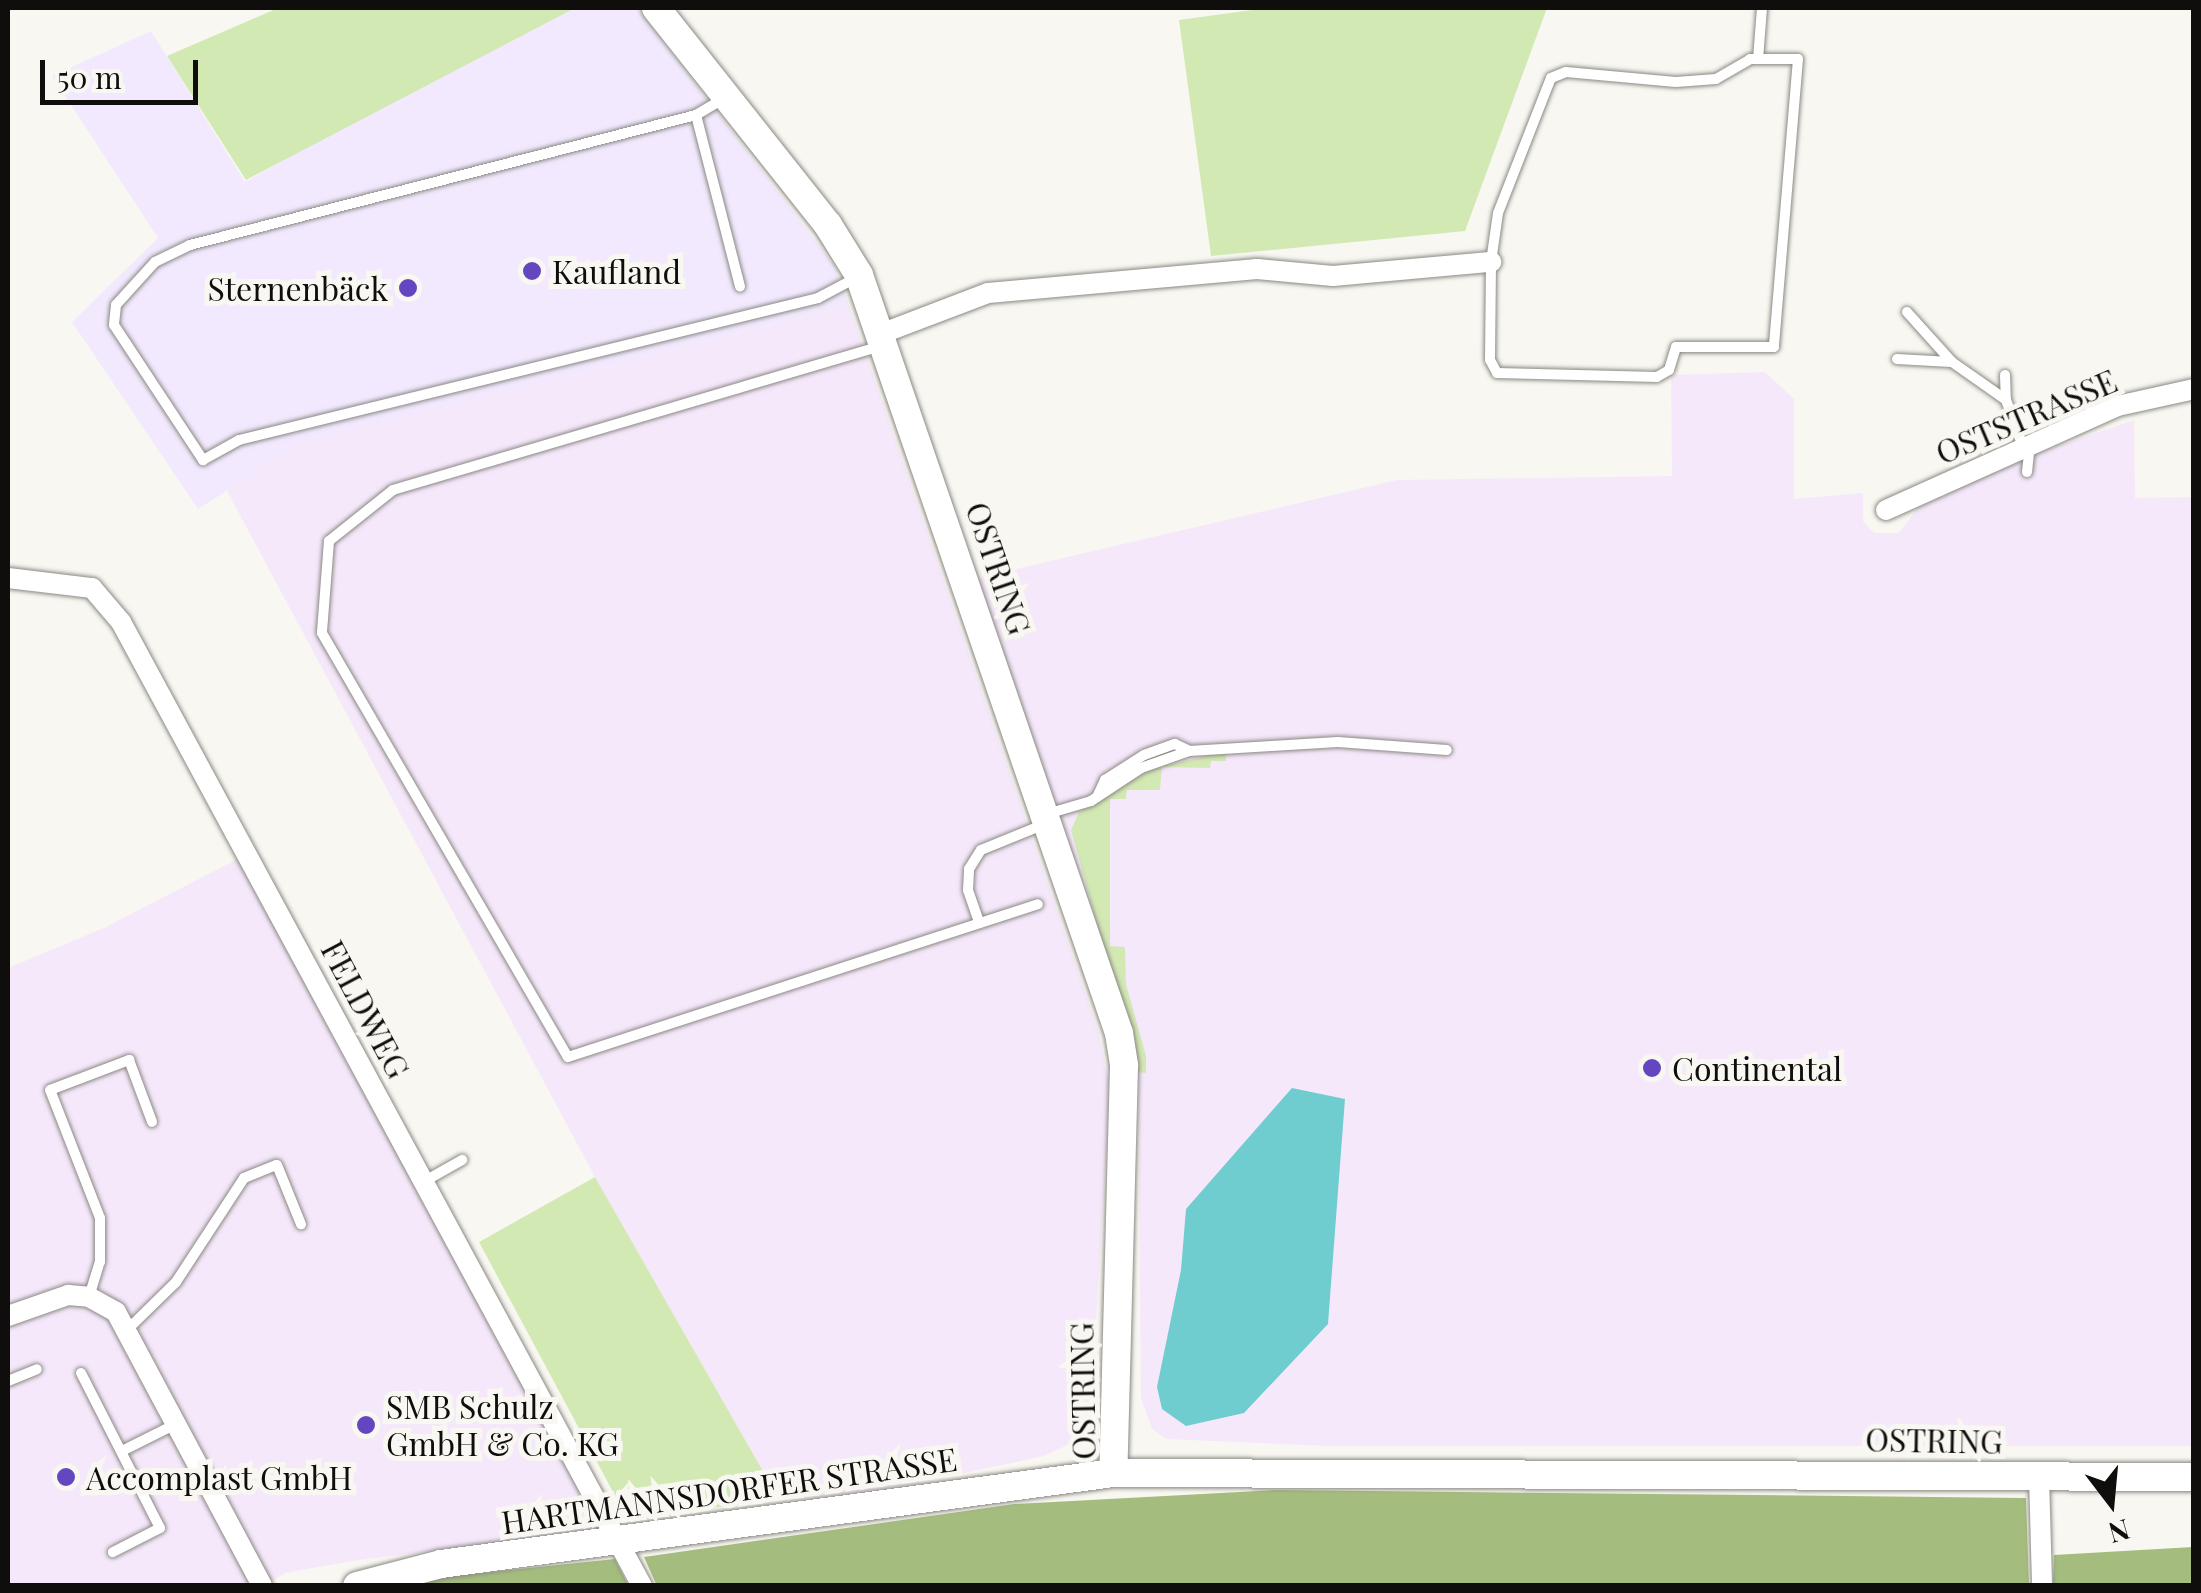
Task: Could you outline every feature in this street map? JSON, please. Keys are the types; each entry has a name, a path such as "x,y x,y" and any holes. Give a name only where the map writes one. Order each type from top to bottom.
{"main road":[{"name":"OSTRING","path":"656,8 828,225 859,276 885,339 1119,1033 1124,1066 1114,1474 2194,1477"},
{"name":"HARTMANNSDORFER STRASSE","path":"356,1586 441,1564 1114,1474"}],"street":[{"path":"885,339 988,293 1257,269 1333,276 1490,262"},
{"name":"OSTSTRASSE","path":"1886,510 2118,406 2194,389"},
{"name":"FELDWEG","path":"8,578 92,588 121,622 642,1586"},
{"path":"8,1316 50,1298 89,1297 129,1328 262,1586"},
{"path":"2039,1476 2042,1586"}],"lane":[{"path":"1758,59 1762,8"},
{"path":"1758,59 1798,59 1774,347 1676,347 1669,370 1657,378 1497,372 1490,360 1490,262 1498,214 1552,78 1566,72 1676,82 1716,80 1758,59"},
{"path":"727,96 696,115 190,244 155,262 116,304 114,326 203,460 238,440 818,298 859,276"},
{"path":"696,115 740,286"},
{"path":"1907,312 1952,362 2006,400 2035,446 2028,472"},
{"path":"885,339 393,490 329,541 322,633 568,1057 1038,904"},
{"path":"1897,359 1952,362"},
{"path":"2005,375 2006,400"},
{"path":"979,922 968,890 969,869 981,850 1098,798 1105,780 1144,755 1175,744 1189,750 1322,742 1448,750"},
{"path":"89,1297 100,1262 100,1218 50,1090 129,1060 152,1122"},
{"path":"425,1181 462,1160"},
{"path":"129,1328 176,1282 244,1178 276,1165 300,1224"},
{"path":"8,1382 37,1368"},
{"path":"82,1373 160,1528 113,1552"},
{"path":"122,1451 179,1422"}],"shaded area":[{"path":"551,8 637,8 834,265 849,305 299,445 198,509 72,322 158,238 52,76 151,31 245,182"},
{"path":"849,305 1098,1030 1110,1088 1090,1422 1080,1439 1044,1456 903,1486 780,1501 595,1177 227,491 299,445"},
{"path":"1765,372 1794,399 1794,499 1863,493 1863,521 1874,533 1899,533 1919,506 2020,459 2134,420 2135,498 2193,497 2193,1446 1328,1446 1167,1439 1152,1429 1141,1398 1138,1065 1132,1032 978,578 1397,480 1672,476 1671,375"},
{"path":"247,854 425,1181 598,1530 352,1561 285,1573 265,1585 8,1586 8,968 106,927"}],"green space":[{"path":"278,8 575,8 246,180 167,56"},
{"path":"1267,8 1547,8 1465,231 1211,256 1179,20"},
{"path":"1226,751 1226,761 1211,761 1210,768 1162,767 1160,790 1127,790 1126,799 1110,799 1110,946 1125,947 1126,984 1146,1056 1146,1073 1138,1072 1071,830 1079,812 1148,770"},
{"path":"595,1177 780,1501 638,1515 620,1505 479,1242"},
{"path":"1277,1490 2026,1498 2029,1585 657,1586 644,1557 1014,1504"},
{"path":"2193,1547 2193,1585 2053,1584 2054,1555"},
{"path":"615,1559 628,1585 416,1586 424,1579"}],"water":[{"path":"1292,1088 1345,1099 1328,1324 1244,1413 1186,1426 1162,1409 1157,1387 1181,1270 1186,1209"}],"place":[{"name":"Kaufland","path":"532,271"},
{"name":"Sternenbäck","path":"408,288"},
{"name":"Continental","path":"1652,1068"},
{"name":"SMB Schulz GmbH & Co. KG","path":"366,1425"},
{"name":"Accomplast GmbH","path":"66,1477"}]}
